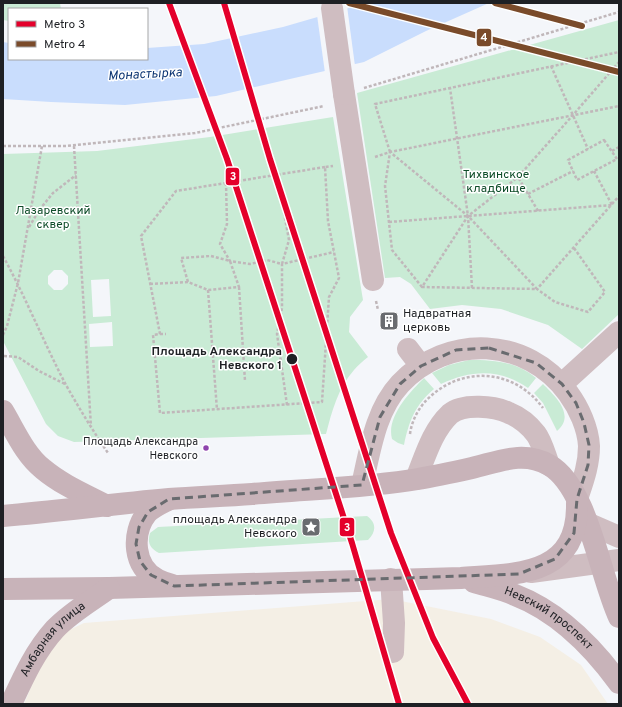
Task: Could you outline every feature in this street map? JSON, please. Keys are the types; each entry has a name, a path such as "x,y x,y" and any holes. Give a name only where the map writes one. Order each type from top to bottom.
{"main road":[{"path":"3,412 26,450 42,469 66,485 108,506"},
{"path":"3,516 169,500 362,485 416,479 474,468 517,457 528,458 539,460 558,471 566,480 577,499 587,523 610,562 609,592 619,617"},
{"path":"3,589 109,588 461,578 519,574 545,565 563,552 574,533 577,522 577,499"},
{"path":"169,500 154,506 145,516 139,527 136,544 140,561 151,575 158,580 174,586"},
{"name":"Невский проспект","path":"461,578 515,595 558,619 577,634 594,651 619,683"},
{"name":"Амбарная улица","path":"11,704 27,670 41,647 55,629 74,613 109,588"}],"street":[{"path":"332,6 350,93 373,280"},
{"path":"562,384 619,332"},
{"path":"362,485 371,446 380,417 400,384 421,366 442,355 456,350 489,348 510,353 536,363 547,370 562,384 576,403 584,423 589,445 588,465 577,499"},
{"path":"408,349 421,366"},
{"path":"416,479 439,426 451,413 467,407 489,407 509,412 526,423 537,435 549,465"},
{"path":"587,523 619,537"},
{"path":"519,574 610,562"},
{"path":"391,579 394,623 393,652"}],"path":[{"path":"3,146 74,146 195,133 326,105 334,99 350,93 619,12"},
{"path":"619,52 375,104 390,152 385,186 392,250 422,287 537,289 619,196"},
{"path":"422,287 468,216 518,176 619,62"},
{"path":"551,66 588,150"},
{"path":"450,88 468,216 472,288"},
{"path":"375,157 390,152 619,106"},
{"path":"604,140 616,159 577,180 568,160 588,150 604,140"},
{"path":"3,335 7,326 18,283 42,146"},
{"path":"74,146 91,427"},
{"path":"612,151 619,147"},
{"path":"390,152 468,216 537,289 555,302 588,312 606,292 574,248"},
{"path":"160,334 141,236 176,191 336,166"},
{"path":"166,334 153,335 160,414 322,402 329,297 339,278 328,221 325,167"},
{"path":"528,194 573,171"},
{"path":"594,171 612,205"},
{"path":"28,230 40,209 54,193 76,175"},
{"path":"277,175 289,240 282,264 282,308 278,334 287,405"},
{"path":"518,176 538,211"},
{"path":"226,183 227,224 220,244 230,261 239,288 245,381"},
{"path":"383,223 612,205"},
{"path":"188,282 181,258 211,256 250,264 267,260 282,264 334,252"},
{"path":"3,256 18,283 66,384 108,453"},
{"path":"150,284 188,282 208,290 239,288"},
{"path":"208,290 217,410"},
{"path":"4,356 18,357 39,371 66,384"}],"highlighted area":[{"path":"489,348 536,363 562,384 576,403 584,423 589,445 588,465 577,499 574,533 555,559 519,574 174,586 151,575 140,561 136,544 139,527 148,512 169,499 362,485 380,417 400,384 421,366 456,350"}],"shaded area":[{"path":"391,599 491,619 540,637 581,665 608,704 24,704 39,667 65,632 84,623"}],"green space":[{"path":"3,3 60,3 61,8 8,8 8,21 3,20"},
{"name":"Тихвинское кладбище","path":"619,20 619,314 582,349 548,325 501,309 462,305 430,309 411,284 400,277 385,278 357,93"},
{"name":"Лазаревский сквер","path":"333,117 363,300 350,317 349,332 368,357 348,377 344,384 333,408 326,434 74,442 58,436 46,424 3,341 3,154 97,151 210,137","holes":["54,270 62,270 68,276 68,284 62,290 54,290 48,284 48,276","109,279 111,316 93,317 91,280","112,322 113,346 90,347 89,324"]},
{"path":"469,360 496,361 512,365 528,372 536,378 528,388 507,377 485,373 463,376 441,384 432,373 449,365"},
{"path":"424,378 434,389 417,407 408,428 404,445 398,443 392,439 392,422 400,406 412,390"},
{"path":"543,384 558,400 564,412 565,419 557,431 543,403 534,393"},
{"path":"367,516 374,525 373,534 368,540 159,553 151,547 149,542 150,533 158,527"}],"water":[{"name":"Монастырка","path":"359,3 489,3 426,31 364,62 216,96 125,105 3,99 3,42 8,43 8,60 148,60 148,48 204,44 283,27 352,7"}],"pier":[{"path":"347,6 355,66 325,73 317,15"}],"metro line":[{"name":"3","path":"169,3 227,159 352,543 399,704"},
{"name":"3","path":"224,3 270,159 391,533 433,638 468,704"},
{"name":"4","path":"349,3 619,72"},
{"name":"4","path":"495,3 582,26"}],"place":[{"name":"Надвратная церковь","path":"389,321"},
{"name":"Площадь Александра Невского 1","path":"292,359"},
{"name":"Площадь Александра Невского","path":"206,448"},
{"name":"площадь Александра Невского","path":"311,527"}]}
